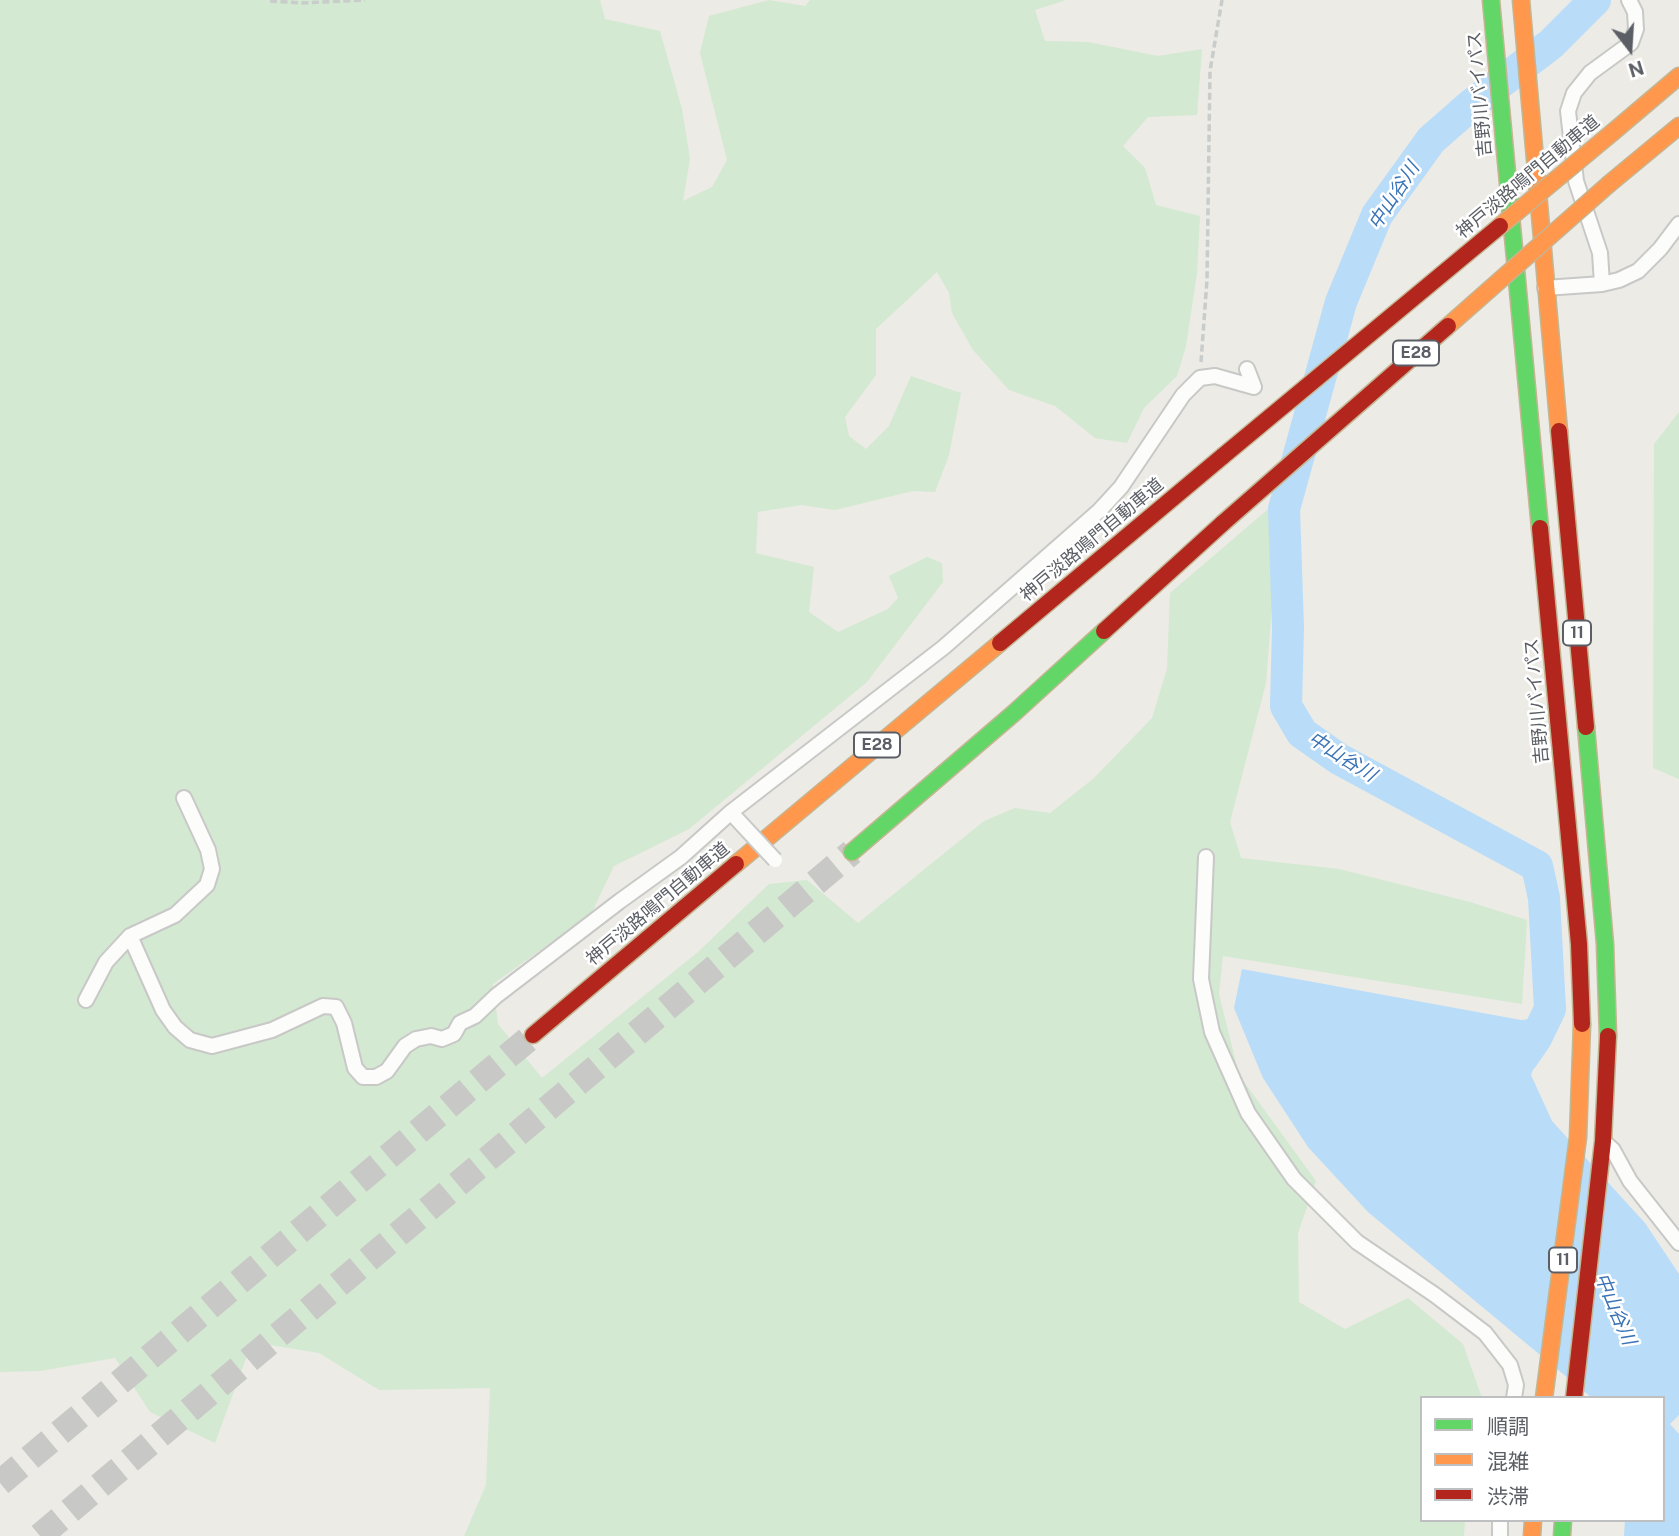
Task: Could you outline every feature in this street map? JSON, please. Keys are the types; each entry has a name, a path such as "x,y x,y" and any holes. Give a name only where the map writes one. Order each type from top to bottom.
{"highway":[{"name":"吉野川バイパス","path":"1491,0 1580,944 1583,1032 1578,1137 1545,1390"},
{"name":"11","path":"1521,0 1605,944 1608,1036 1601,1173 1574,1396"},
{"name":"神戸淡路鳴門自動車道","path":"533,1035 1679,76"},
{"name":"E28","path":"852,852 1014,713 1223,523 1609,184 1679,126"}],"street":[{"path":"1602,284 1600,253 1576,181 1568,111 1574,93 1590,73 1631,43 1636,29 1635,12 1629,0"},
{"path":"1545,288 1602,284 1638,271 1660,249 1679,224"},
{"path":"130,936 163,1010 175,1027 190,1040 212,1046 272,1030 323,1006 335,1007 344,1023 355,1068 363,1077 376,1077 387,1071 405,1046 416,1039 431,1036 442,1039 454,1034 460,1023 475,1016 496,996 681,857 944,647 1099,511 1121,487 1183,395 1200,378 1215,376 1254,387 1247,369"},
{"path":"86,1000 106,962 130,936 175,915 208,885 212,869 208,850 184,798"},
{"path":"734,815 775,860"},
{"path":"1206,857 1201,979 1212,1032 1248,1113 1294,1179 1357,1242 1485,1333 1510,1365 1516,1385 1514,1396"},
{"path":"1603,1141 1613,1150 1629,1181 1679,1243"}],"path":[{"path":"270,1 302,4 365,0"},
{"path":"1200,378 1207,280 1210,71 1222,0"}],"green space":[{"path":"0,0 600,0 605,19 660,31 682,109 690,159 683,201 712,187 727,160 700,53 709,16 769,0 805,6 810,0 1066,0 1035,10 1045,41 1088,42 1158,56 1202,49 1197,115 1148,117 1123,146 1145,168 1156,205 1200,216 1197,273 1186,346 1177,376 1144,408 1127,443 1095,438 1055,406 1009,390 973,350 952,313 949,293 937,272 876,329 876,375 845,417 849,436 866,449 889,426 911,376 961,393 949,455 935,492 913,491 835,510 801,505 758,512 756,553 814,567 809,612 838,632 888,609 898,598 889,576 927,557 942,563 943,582 867,682 689,829 614,866 591,914 493,984 498,1024 542,1078 698,952 769,884 807,880 858,923 984,821 1015,808 1050,813 1093,779 1152,718 1167,669 1170,593 1273,505 1270,532 1273,592 1266,683 1230,822 1241,858 1339,869 1470,902 1527,920 1522,1004 1223,956 1219,994 1239,1075 1316,1181 1298,1233 1299,1302 1345,1329 1408,1298 1463,1344 1481,1396 1420,1396 1420,1522 1465,1522 1464,1536 464,1536 486,1485 490,1388 379,1390 319,1353 252,1342 215,1443 150,1412 115,1358 40,1371 0,1372"},
{"path":"1679,412 1679,779 1653,768 1654,444"}],"water":[{"path":"1242,969 1521,1020 1541,1018 1555,1032 1545,1039 1531,1075 1552,1121 1645,1223 1679,1274 1679,1415 1670,1424 1679,1434 1679,1536 1624,1536 1625,1522 1665,1522 1665,1396 1590,1396 1368,1212 1308,1147 1263,1078 1234,1008"}],"waterway":[{"name":"中山谷川","path":"1523,1057 1550,1009 1544,898 1537,866 1339,759 1302,733 1286,706 1288,628 1284,509 1341,302 1377,215 1431,140 1471,105 1551,44 1595,0"}],"tunnel":[{"path":"40,1536 852,852"},
{"path":"0,1483 533,1035"}],"traffic: fast":[{"path":"1491,0 1540,528"},
{"path":"852,852 1014,713 1104,631"},
{"path":"1586,727 1605,944 1608,1036"},
{"path":"1562,1536 1563,1522"}],"traffic: slow":[{"path":"1521,0 1559,431"},
{"path":"1613,132 1679,76"},
{"path":"1609,184 1679,126"},
{"path":"1500,226 1613,132"},
{"path":"1448,326 1609,184"},
{"path":"736,864 1000,643"},
{"path":"1544,1396 1578,1137 1582,1024"},
{"path":"1532,1536 1533,1522"}],"traffic: jam":[{"path":"1223,456 1500,226"},
{"path":"1223,523 1448,326"},
{"path":"1559,431 1586,727"},
{"path":"1000,643 1223,456"},
{"path":"1104,631 1223,523"},
{"path":"1540,528 1579,944 1582,1024"},
{"path":"533,1035 736,864"},
{"path":"1574,1396 1603,1141 1608,1036"}]}
